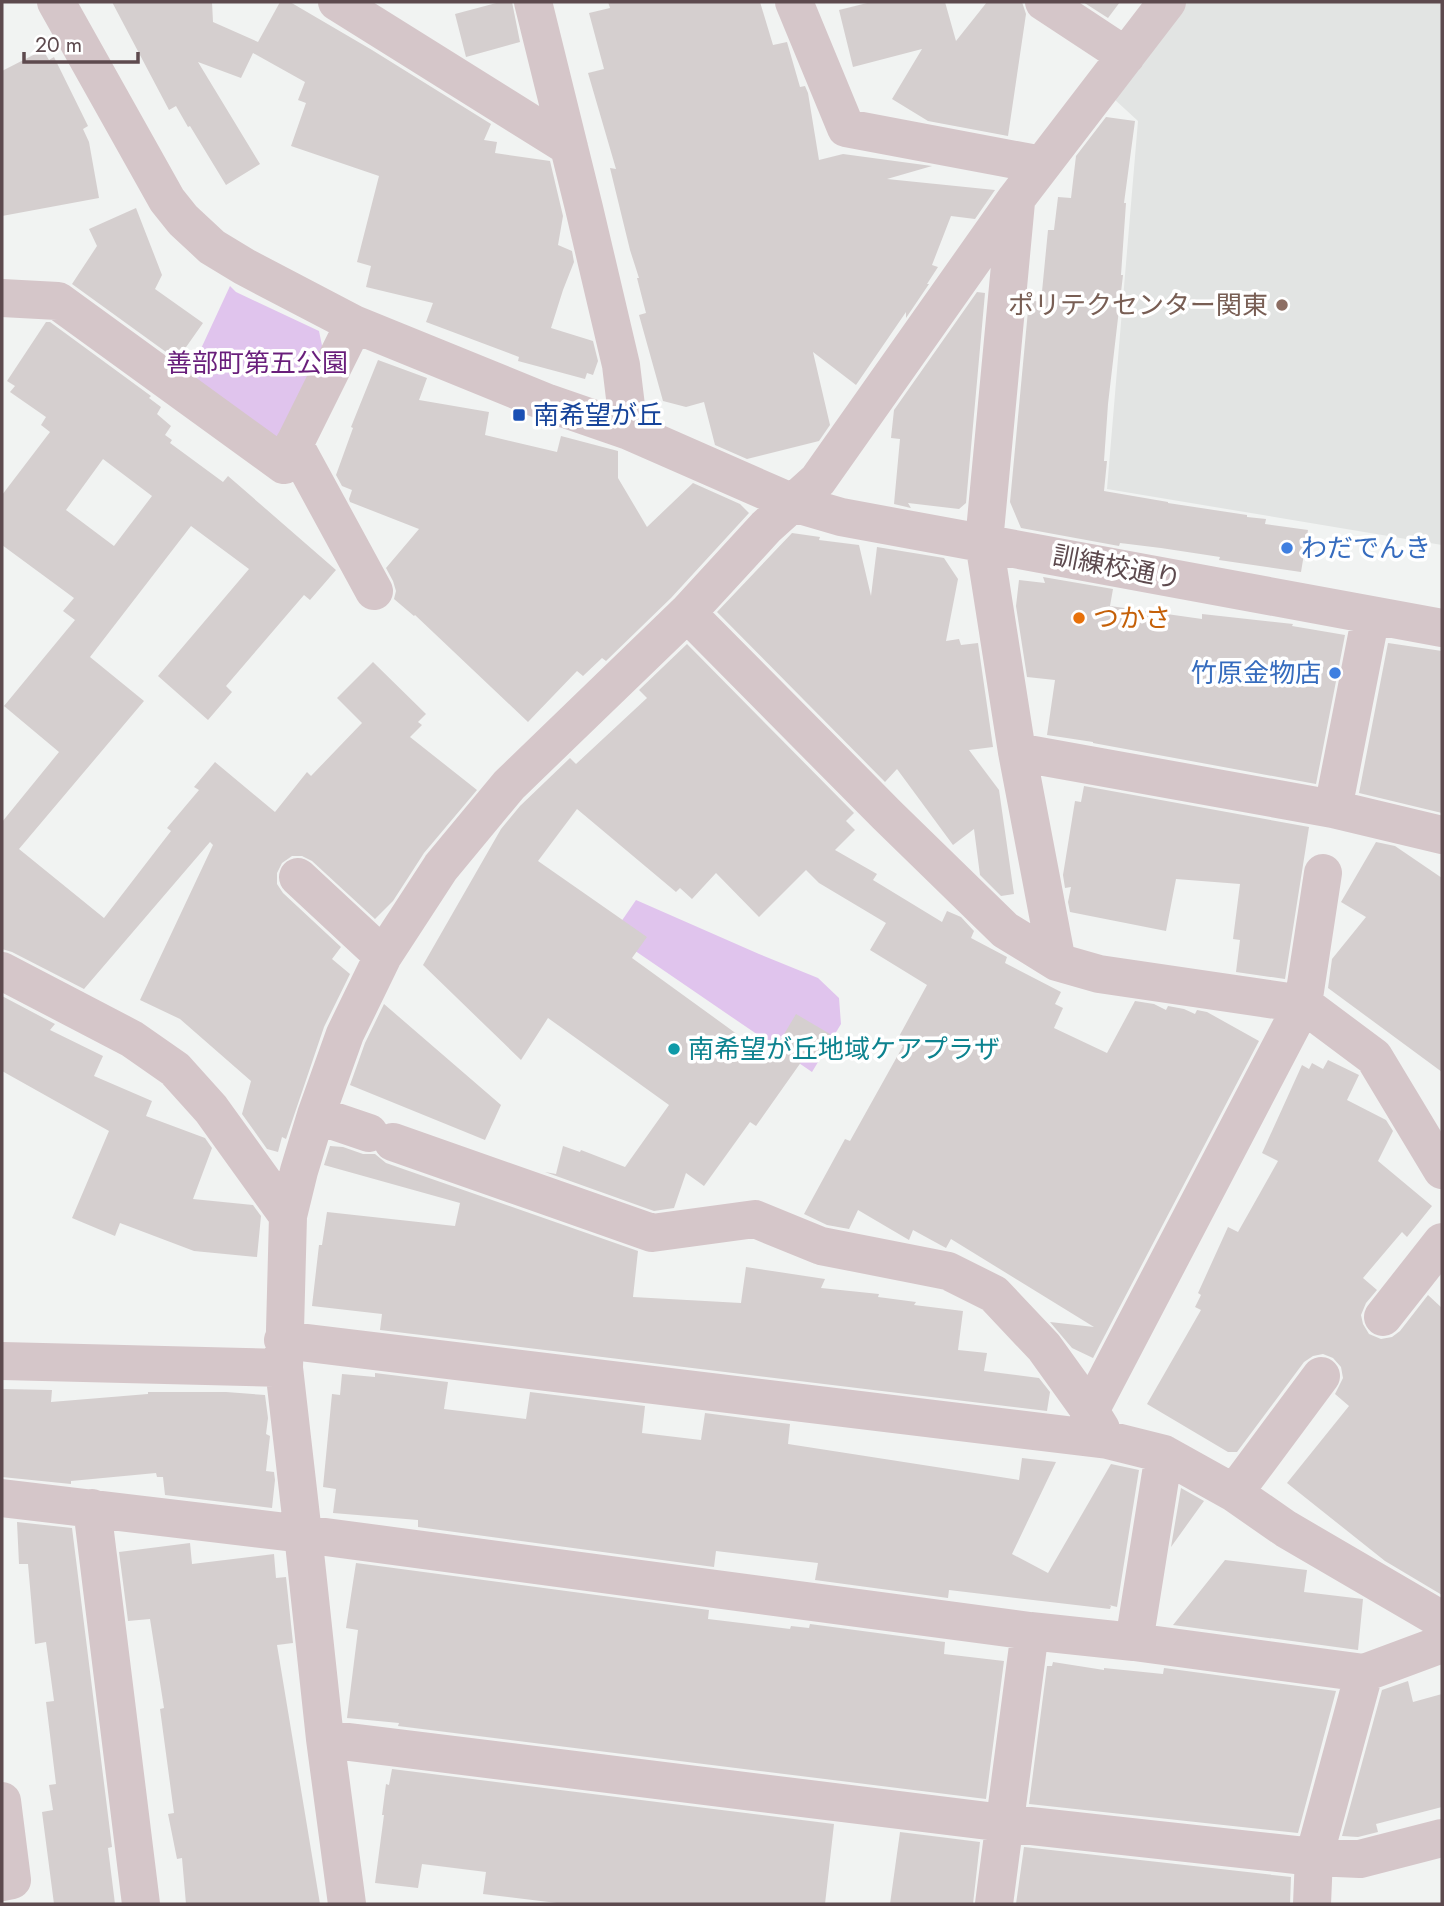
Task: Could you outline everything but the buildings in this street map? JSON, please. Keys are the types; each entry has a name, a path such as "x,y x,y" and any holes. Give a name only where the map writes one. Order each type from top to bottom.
{"street":[{"name":"訓練校通り","path":"56,2 167,200 183,220 212,247 354,324 548,403 629,431 793,503 841,517 1442,628"},
{"path":"337,2 569,147"},
{"path":"533,2 621,365 629,431"},
{"path":"794,2 846,128 1042,165"},
{"path":"1044,2 1126,56"},
{"path":"347,1904 325,1739 284,1354 288,1216 316,1115 345,1034 383,956 440,867 509,785 687,614 766,527 818,480 1016,199 1167,2"},
{"path":"1016,199 984,542 1017,752 1057,962"},
{"path":"2,298 58,301 284,465 354,324"},
{"path":"294,444 374,591"},
{"path":"687,614 877,806 1006,930 1057,962 1099,974 1303,1004 1374,1056 1442,1170"},
{"path":"1333,809 1371,615"},
{"path":"1017,752 1333,809 1439,839"},
{"path":"1099,1426 1303,1004 1323,873"},
{"path":"298,877 383,956"},
{"path":"2,971 132,1040 175,1069 211,1109 288,1216"},
{"path":"316,1115 652,1233 755,1219 821,1247 948,1271 994,1294 1044,1347 1099,1426"},
{"path":"1383,1317 1442,1242"},
{"path":"2,1361 284,1354 1099,1426 1164,1454 1234,1493 1286,1530 1442,1620"},
{"path":"1234,1493 1321,1376"},
{"path":"1135,1642 1164,1454"},
{"path":"2,1498 303,1534 1364,1673 1442,1644"},
{"path":"92,1508 141,1904"},
{"path":"994,1904 1030,1631"},
{"path":"1312,1904 1314,1857 1364,1673"},
{"path":"325,1739 1004,1823 1314,1857 1360,1859 1442,1838"},
{"path":"2,1801 12,1880 2,1882"}],"shaded area":[{"name":"ポリテクセンター関東","path":"1184,2 1442,2 1442,545 1107,489 1138,121 1113,98"}],"green space":[{"name":"善部町第五公園","path":"230,286 236,292 319,331 324,355 282,437 268,437 186,381"},
{"path":"636,900 818,978 839,998 841,1024 812,1072 612,935"}],"place":[{"name":"ポリテクセンター関東","path":"1282,305"},
{"name":"南希望が丘","path":"519,415"},
{"name":"わだでんき","path":"1287,548"},
{"name":"つかさ","path":"1079,618"},
{"name":"竹原金物店","path":"1335,673"},
{"name":"南希望が丘地域ケアプラザ","path":"674,1049"}]}
